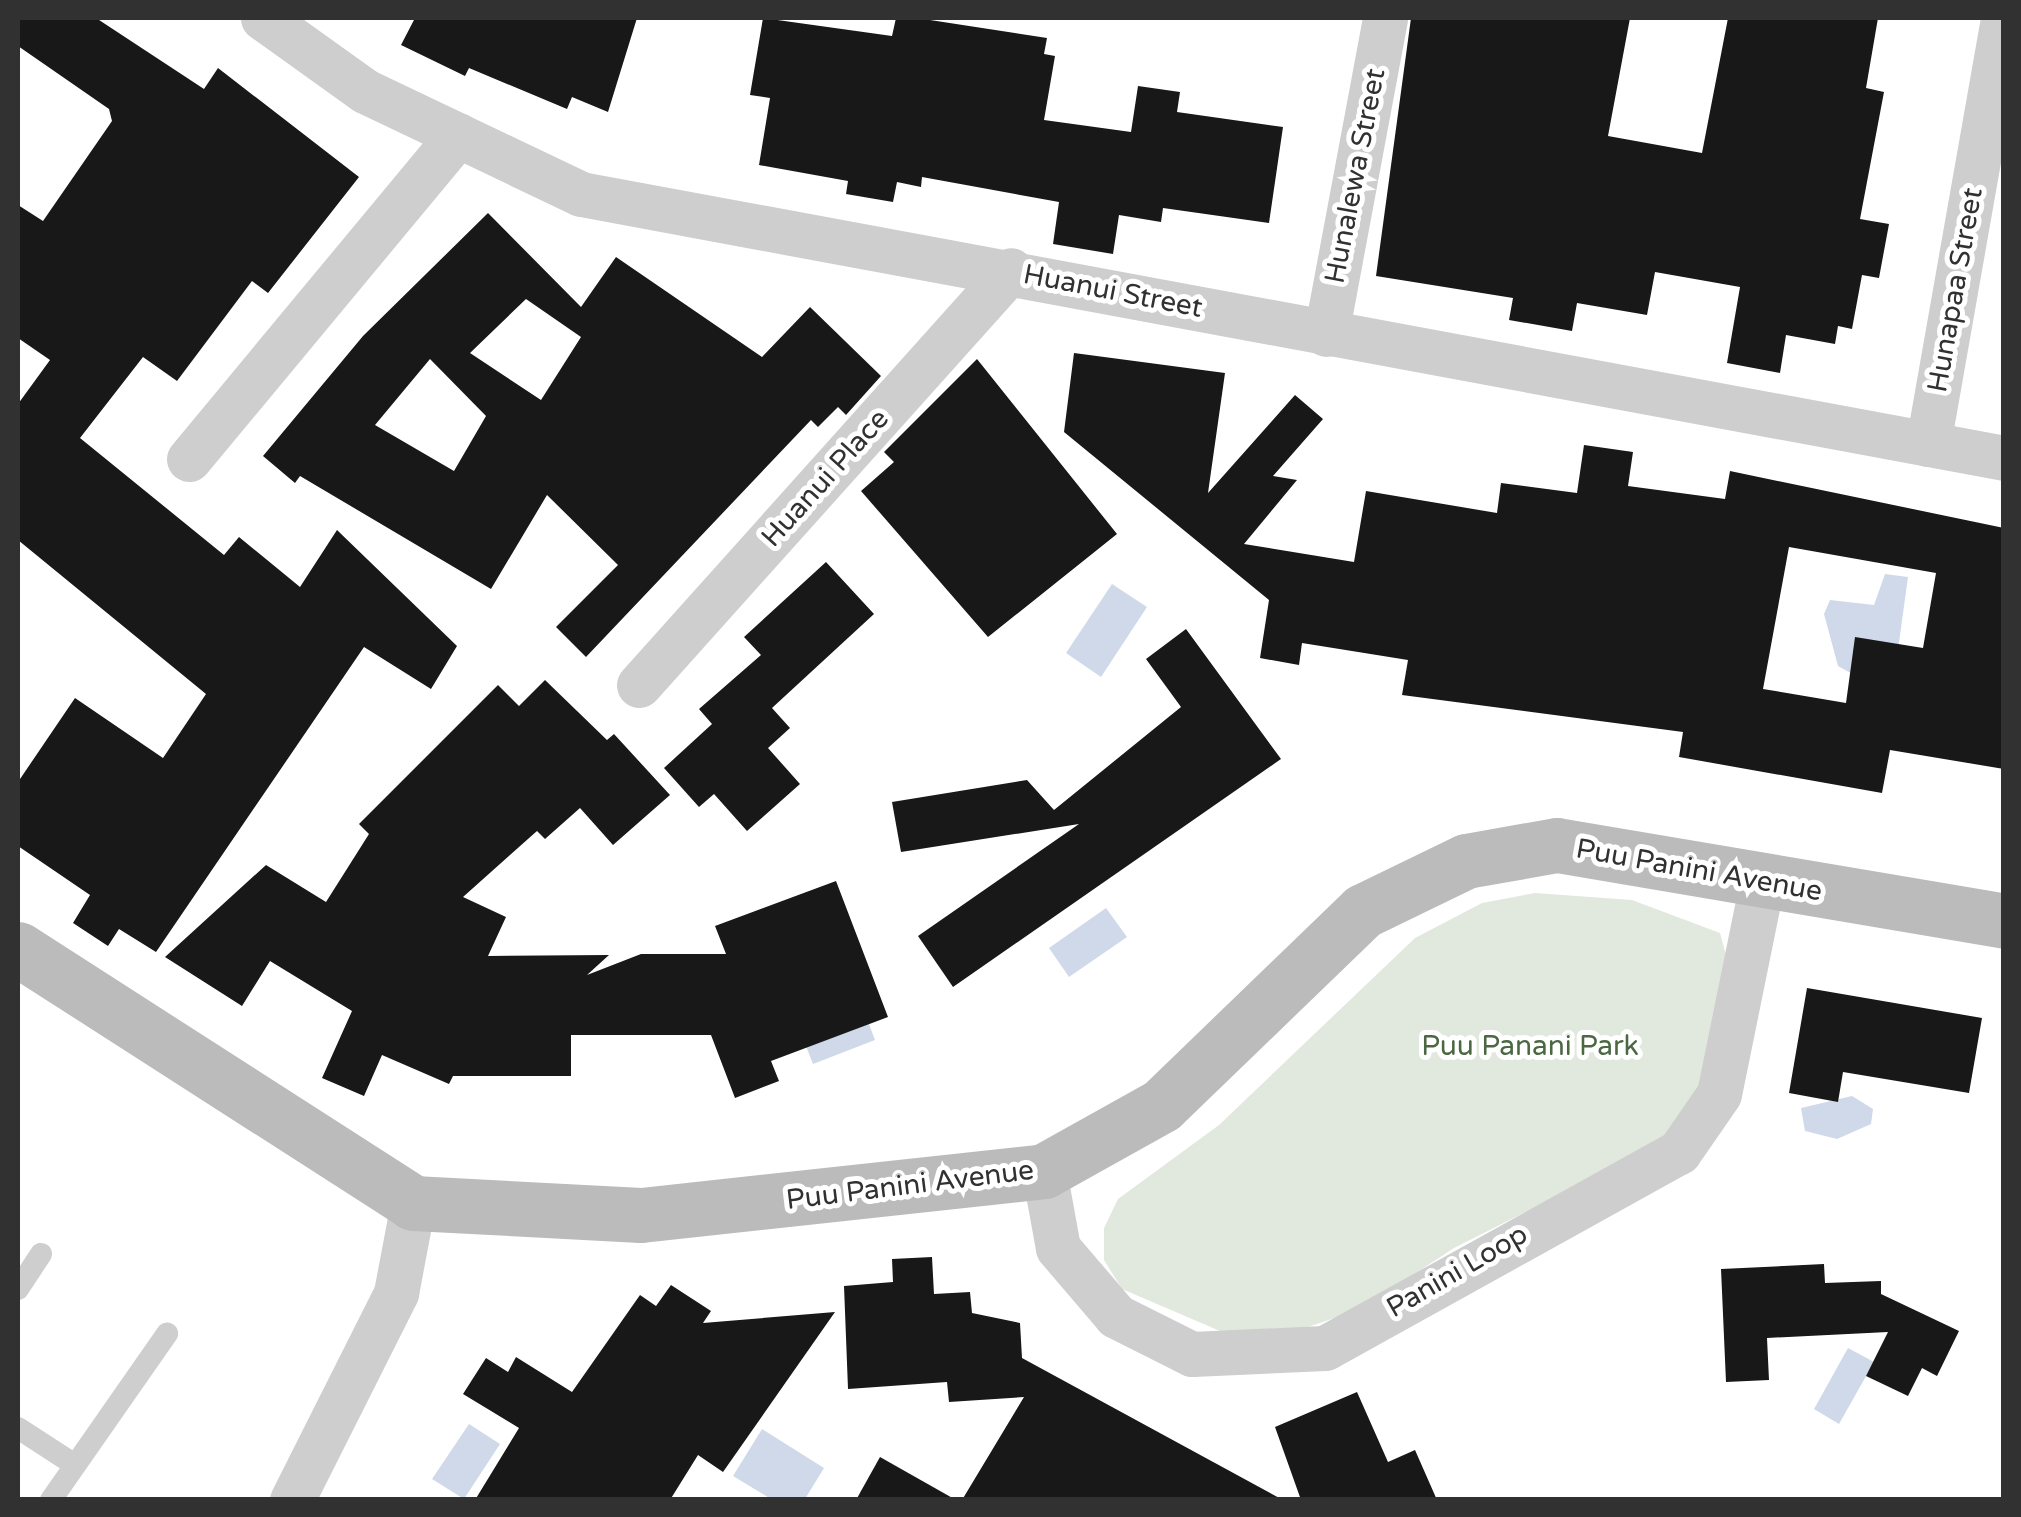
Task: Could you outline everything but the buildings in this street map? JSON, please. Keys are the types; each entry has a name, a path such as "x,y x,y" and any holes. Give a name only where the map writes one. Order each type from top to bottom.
{"street":[{"name":"Huanui Street","path":"263,18 365,91 581,194 1012,270 1326,334 2004,458"},
{"name":"Hunalewa Street","path":"1326,334 1385,18"},
{"name":"Hunapaa Street","path":"1928,444 2003,18"},
{"path":"188,459 458,135"},
{"name":"Huanui Place","path":"639,685 1012,270"},
{"name":"Puu Panini Avenue","path":"18,949 413,1203 641,1215 1044,1171 1162,1105 1363,911 1466,861 1558,845 2004,921"},
{"name":"Panini Loop","path":"1044,1171 1058,1248 1116,1316 1192,1354 1235,1359 1325,1348 1679,1152 1719,1094 1762,882"},
{"path":"292,1500 396,1293 413,1203"}],"lane":[{"path":"18,1289 41,1254"},
{"path":"50,1500 167,1334"},
{"path":"18,1428 75,1465"}],"green space":[{"name":"Puu Panani Park","path":"1535,893 1632,900 1720,933 1729,966 1703,1087 1674,1137 1454,1248 1361,1309 1302,1329 1227,1334 1122,1289 1104,1260 1104,1228 1118,1199 1219,1125 1415,938 1482,903"}],"water":[{"path":"1885,574 1908,577 1893,686 1879,689 1838,666 1824,614 1830,600 1874,605"},
{"path":"1112,584 1147,607 1101,677 1066,653"},
{"path":"1106,908 1127,937 1069,977 1049,948"},
{"path":"864,1011 875,1040 813,1064 802,1036"},
{"path":"1852,1096 1873,1109 1871,1124 1837,1139 1805,1131 1801,1108"},
{"path":"1848,1348 1874,1362 1839,1424 1814,1409"},
{"path":"469,1424 500,1444 464,1499 432,1479"},
{"path":"762,1429 824,1468 805,1499 771,1499 733,1476"}]}
